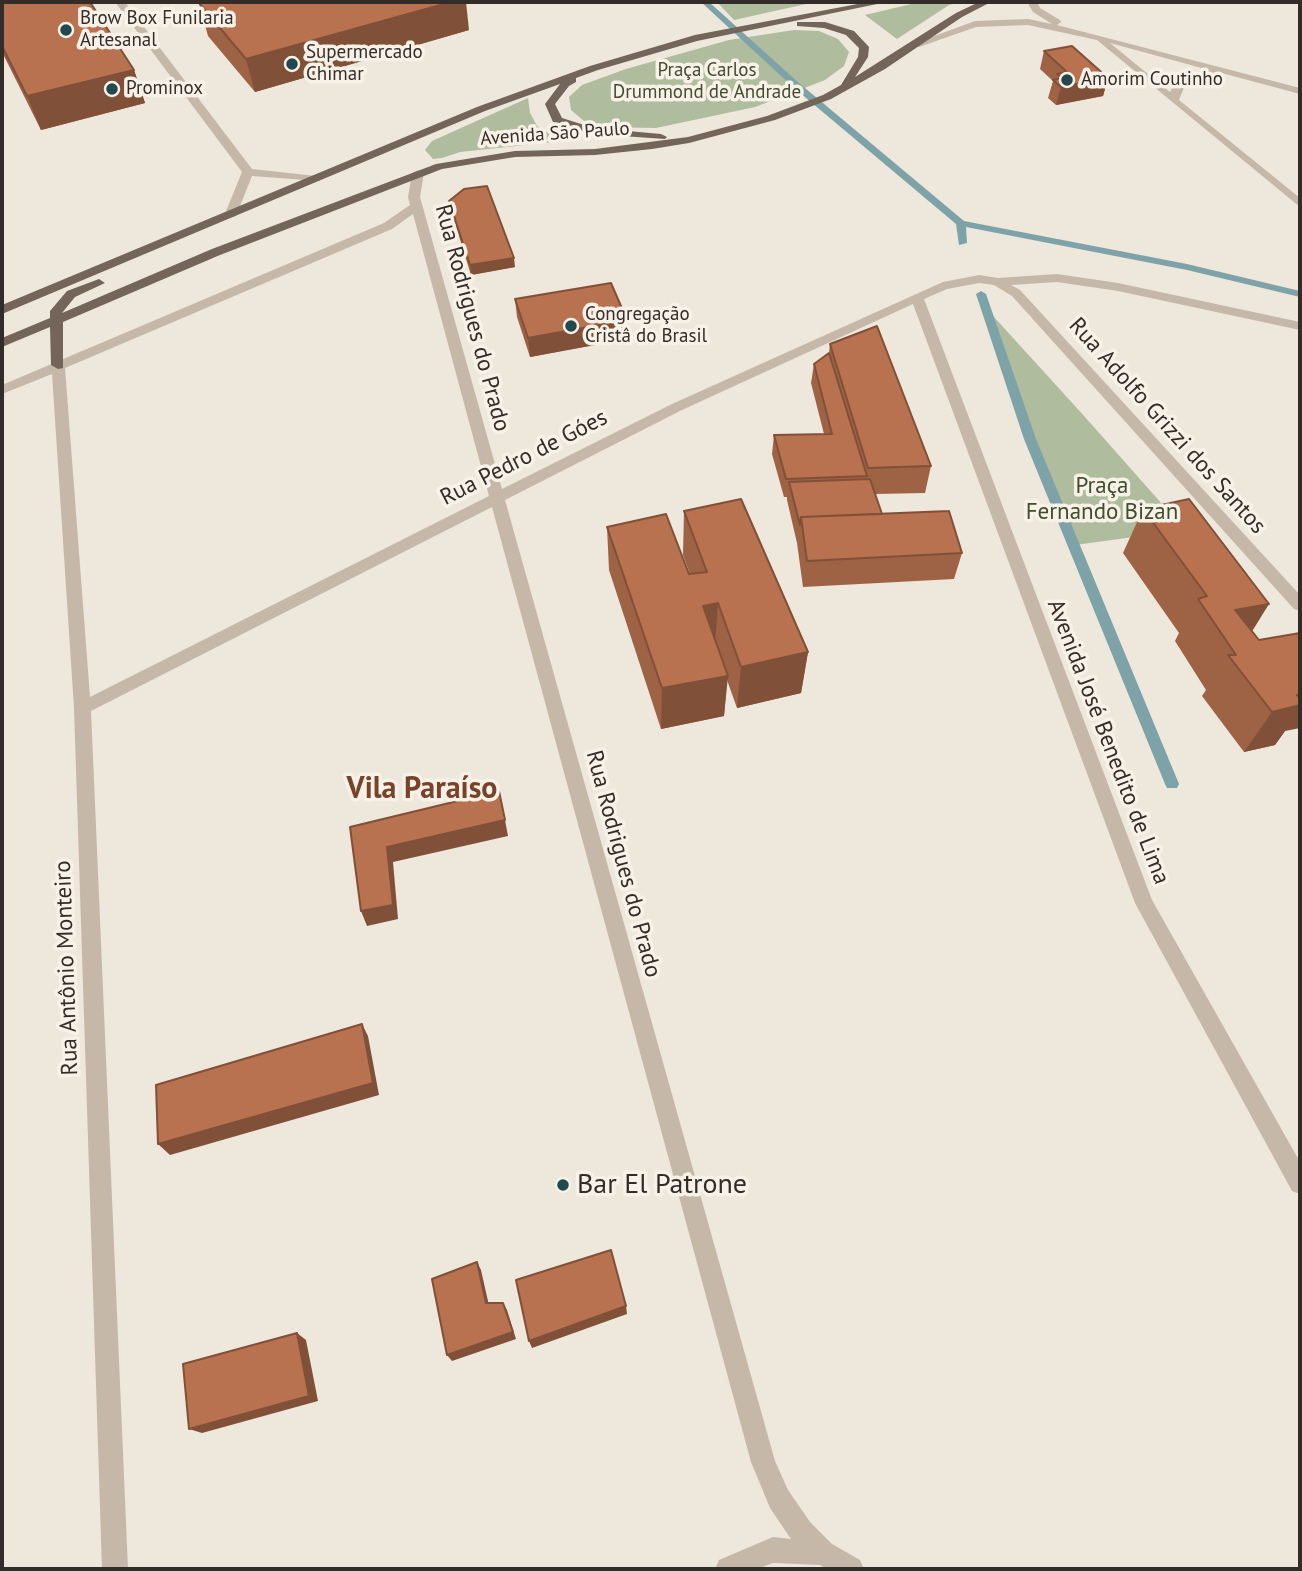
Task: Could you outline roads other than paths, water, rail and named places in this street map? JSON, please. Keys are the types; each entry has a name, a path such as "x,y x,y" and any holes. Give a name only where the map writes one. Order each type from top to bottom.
{"main road":[{"name":"Avenida São Paulo","path":"2,310 481,109 594,68 695,38 882,2"},
{"name":"Avenida São Paulo","path":"2,343 216,252 418,173 481,158 595,152 689,140 771,118 827,97 915,45 959,15 986,2"},
{"path":"758,24 825,25 850,33 864,47 863,57 843,87"},
{"path":"594,68 565,84 550,104 557,120 593,131 689,140"},
{"path":"58,365 56,311 71,294 139,266 174,239"}],"street":[{"path":"120,2 248,172 316,179"},
{"path":"1032,2 1042,14 1079,32"},
{"path":"915,45 963,27 1001,21 1028,22 1079,32 1300,90"},
{"path":"1096,37 1300,204"},
{"path":"1174,100 1177,86 1183,78 1197,73 1225,71"},
{"path":"230,216 248,172"},
{"name":"Rua Rodrigues do Prado","path":"418,173 413,187 416,206 763,1462 779,1499 801,1531 823,1553"},
{"path":"2,390 388,226 416,206"},
{"name":"Rua Pedro de Góes","path":"82,708 677,407 917,297 960,282 1057,278 1118,287 1300,326"},
{"name":"Rua Adolfo Grizzi dos Santos","path":"998,282 1016,293 1300,605"},
{"name":"Avenida José Benedito de Lima","path":"917,297 1144,903 1300,1183"},
{"name":"Rua Antônio Monteiro","path":"58,365 82,708 115,1569"},
{"path":"729,1569 774,1549 823,1553 851,1569"}],"waterway":[{"path":"705,2 796,85 961,223"},
{"path":"961,223 1187,267 1300,294"},
{"path":"961,223 962,243"},
{"path":"981,294 1030,439 1172,784"}],"place":[{"name":"Brow Box Funilaria Artesanal","path":"66,30"},
{"name":"Supermercado Chimar","path":"292,64"},
{"name":"Amorim Coutinho","path":"1067,80"},
{"name":"Prominox","path":"112,89"},
{"name":"Congregação Cristâ do Brasil","path":"571,326"},
{"name":"Bar El Patrone","path":"563,1185"}],"district":[{"name":"Vila Paraíso","path":"422,789"}],"park label":[{"name":"Praça Carlos Drummond de Andrade","path":"707,82"},
{"name":"Praça Fernando Bizan","path":"1102,499"}]}
